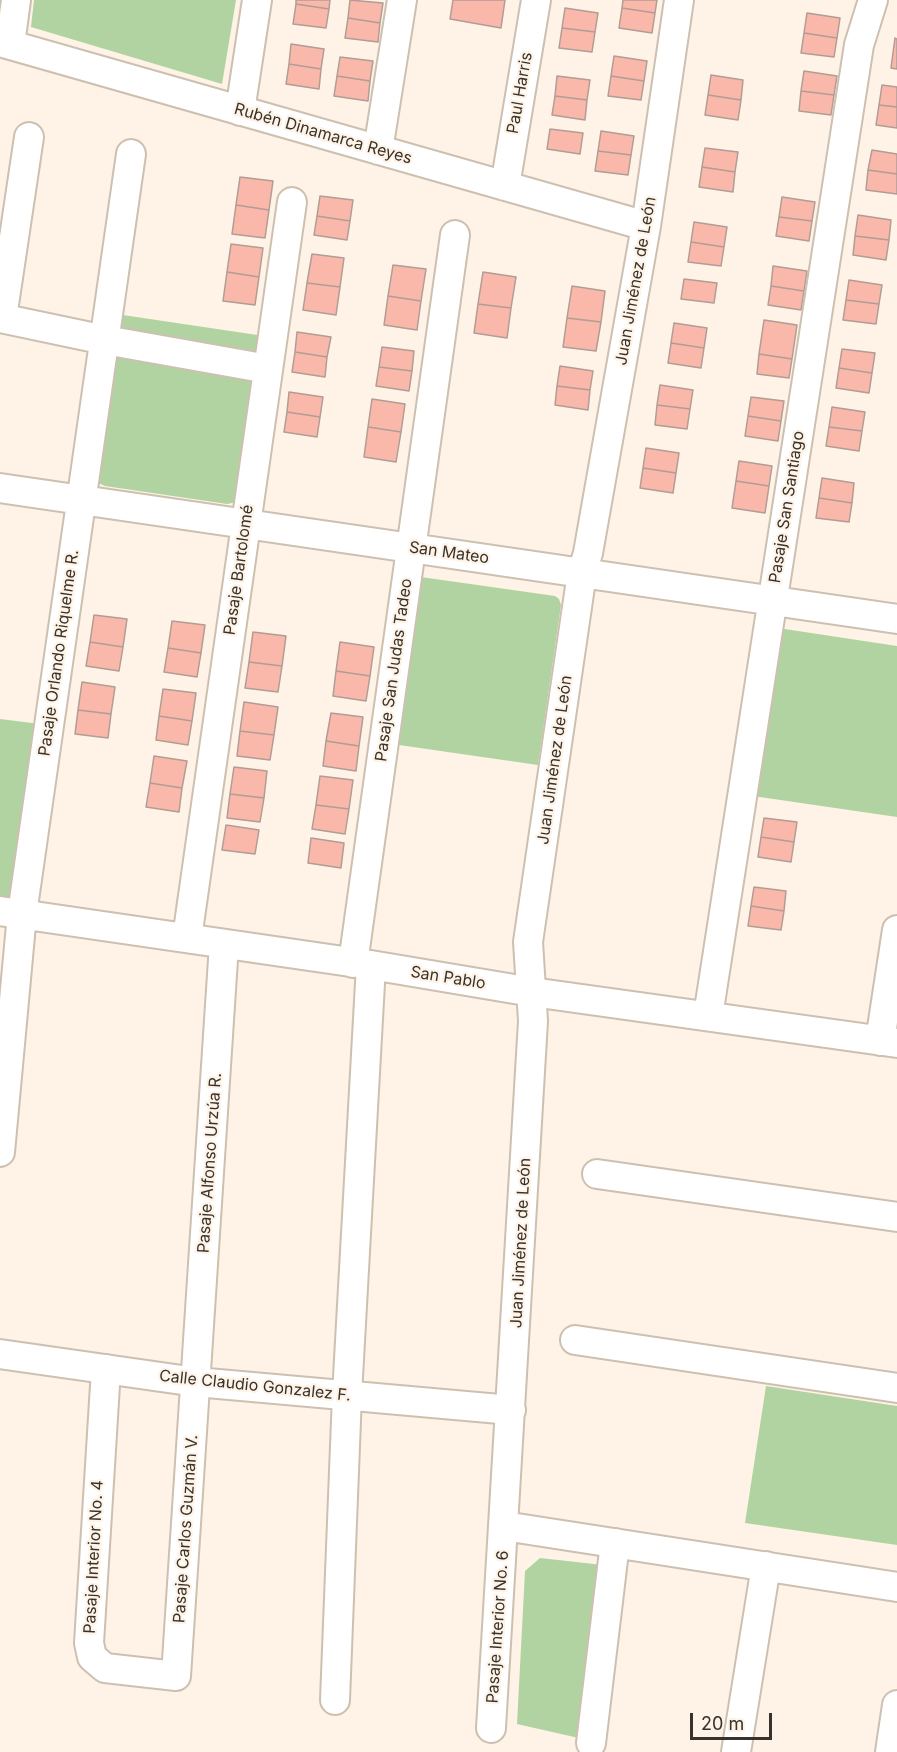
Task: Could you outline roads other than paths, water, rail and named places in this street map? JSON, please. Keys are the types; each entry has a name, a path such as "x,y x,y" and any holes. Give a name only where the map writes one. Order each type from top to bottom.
{"street":[{"path":"5,44 16,0"},
{"path":"240,111 257,0"},
{"path":"378,150 402,0"},
{"name":"Paul Harris","path":"505,186 536,0"},
{"name":"Juan Jiménez de León","path":"504,1526 533,1021 528,942 582,573 588,553 646,226 678,0"},
{"name":"Pasaje San Santiago","path":"708,1016 859,45 873,0"},
{"name":"Rubén Dinamarca Reyes","path":"5,44 646,226"},
{"path":"29,137 1,318 105,340 268,369"},
{"name":"Pasaje Orlando Riquelme R.","path":"0,1152 11,912 81,500 131,154"},
{"name":"Pasaje Bartolomé","path":"187,938 292,202"},
{"name":"Pasaje San Judas Tadeo","path":"335,1700 362,964 411,548 455,235"},
{"name":"San Mateo","path":"0,488 897,619"},
{"name":"San Pablo","path":"11,912 362,964 532,992 888,1042"},
{"path":"888,1042 897,930"},
{"name":"Pasaje Alfonso Urzúa R.","path":"196,1382 224,944"},
{"path":"597,1174 897,1217"},
{"path":"575,1340 897,1388"},
{"name":"Calle Claudio Gonzalez F.","path":"0,1354 196,1382 512,1410"},
{"name":"Pasaje Interior No. 4","path":"106,1369 89,1643 92,1657 105,1668 176,1676"},
{"name":"Pasaje Carlos Guzmán V.","path":"176,1676 196,1382"},
{"path":"504,1526 897,1587"},
{"name":"Pasaje Interior No. 6","path":"491,1728 504,1526"},
{"path":"591,1743 615,1544"},
{"path":"736,1752 766,1566"},
{"path":"890,1752 897,1705"}]}
